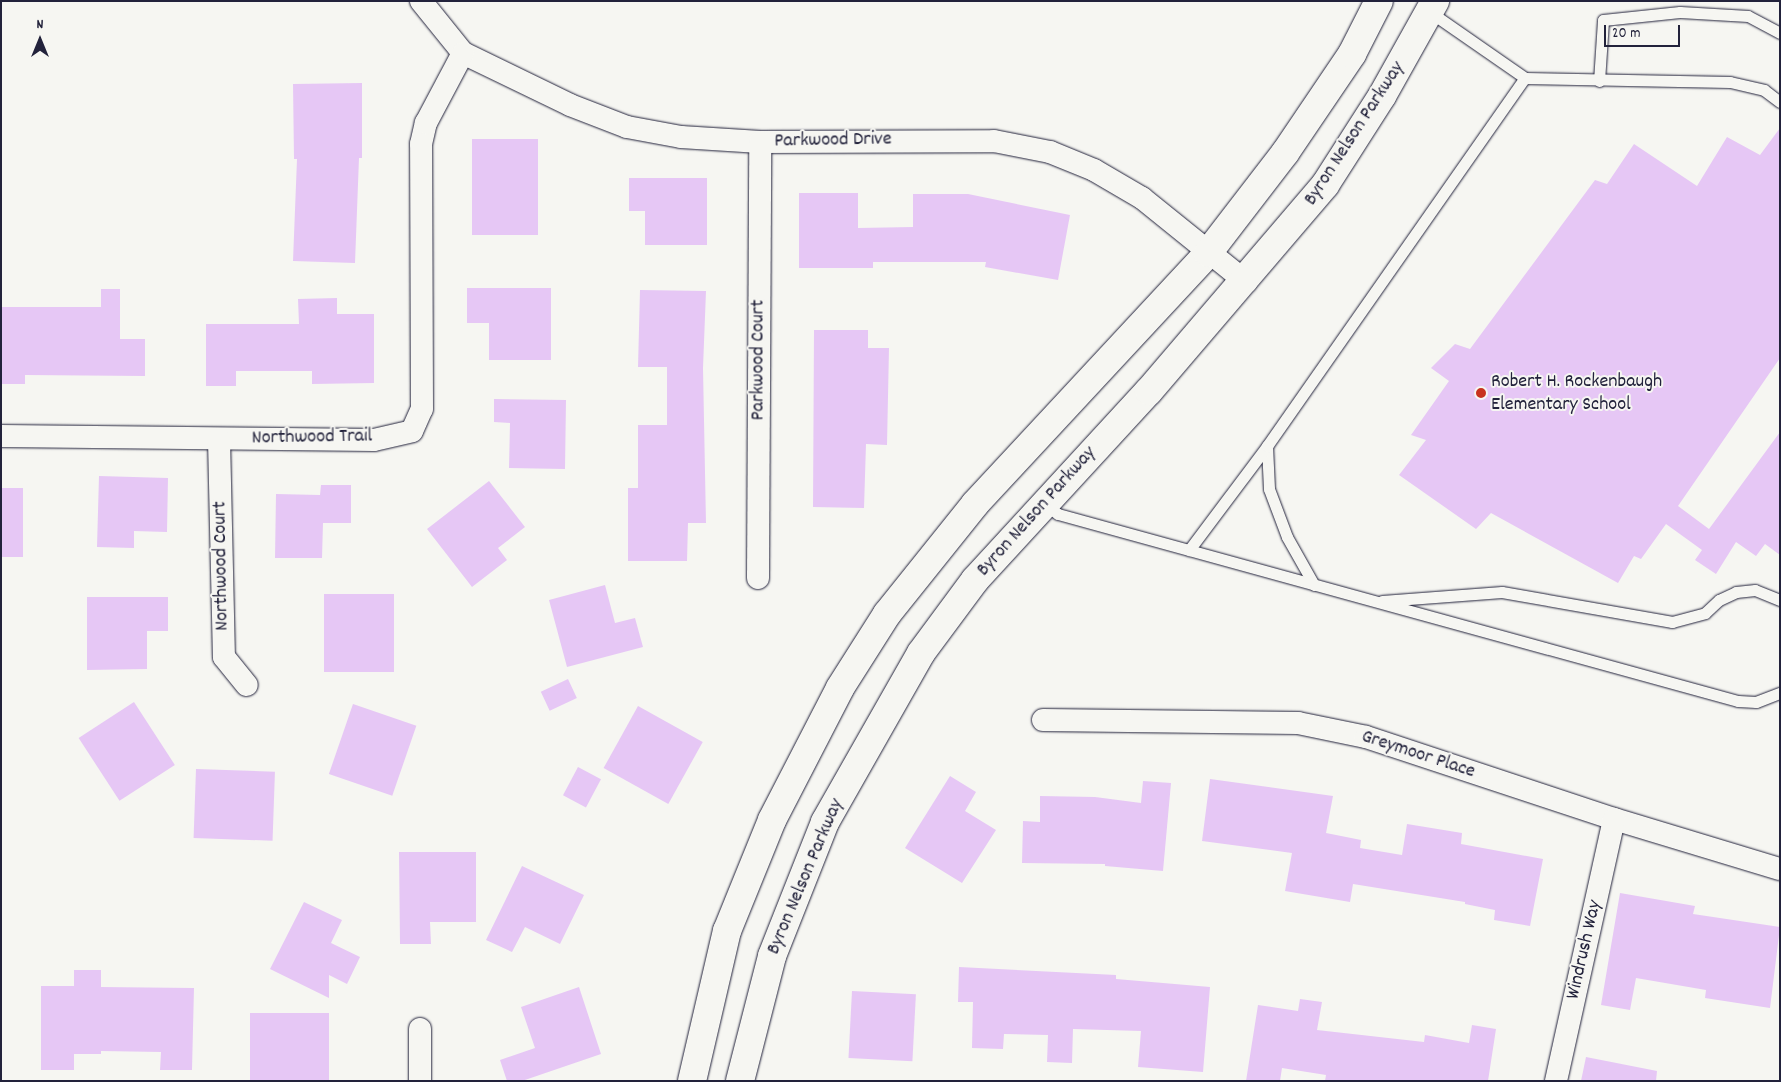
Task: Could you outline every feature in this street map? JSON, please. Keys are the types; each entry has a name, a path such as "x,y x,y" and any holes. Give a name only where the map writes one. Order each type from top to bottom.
{"street":[{"name":"Parkwood Drive","path":"421,1 463,53 570,105 627,127 681,137 760,142 994,141 1050,152 1094,170 1142,198 1208,254 1246,282"},
{"path":"692,1081 727,931 772,820 846,680 887,614 975,504 1208,254 1285,153 1352,54 1379,1"},
{"name":"Byron Nelson Parkway","path":"740,1081 772,956 825,822 921,653 975,580 1043,503 1149,391 1246,282 1325,186 1425,5"},
{"name":"Northwood Trail","path":"1,436 374,440 412,431 422,409 421,144 426,123 463,53"},
{"name":"Parkwood Court","path":"758,578 760,142"},
{"name":"Northwood Court","path":"219,439 224,657 246,685"},
{"name":"Greymoor Place","path":"1043,720 1298,723 1366,737 1614,819 1780,869"},
{"name":"Windrush Way","path":"1556,1081 1614,819"},
{"path":"420,1029 420,1081"}],"lane":[{"path":"1425,5 1525,78 1599,81 1730,82 1764,90 1780,102"},
{"path":"1599,81 1603,20 1680,12 1748,16 1780,33"},
{"path":"1189,550 1268,446 1525,78"},
{"path":"1268,446 1269,489 1287,537 1314,585"},
{"path":"1043,503 1058,514 1713,692 1738,701 1756,702 1780,693"},
{"path":"1374,601 1502,592 1672,622 1705,613 1719,600 1736,592 1755,590 1780,600"}],"building":[{"path":"362,83 362,158 359,158 355,263 293,261 297,159 294,159 293,84"},
{"path":"1780,128 1780,358 1678,506 1709,529 1780,432 1780,555 1765,544 1756,556 1736,542 1716,574 1695,560 1702,550 1666,524 1641,559 1634,556 1618,583 1491,513 1476,529 1399,475 1426,440 1411,435 1449,381 1431,368 1455,344 1470,349 1595,180 1607,184 1634,144 1697,186 1727,137 1760,155"},
{"path":"472,139 538,139 538,235 472,235"},
{"path":"629,178 707,178 707,245 645,245 645,211 629,211"},
{"path":"799,193 858,193 858,228 913,227 913,194 968,194 1070,215 1058,280 985,267 986,262 873,262 873,268 799,268"},
{"path":"467,288 551,288 551,360 489,360 489,323 467,323"},
{"path":"101,289 120,289 120,339 145,339 145,376 25,375 25,384 1,384 1,307 101,307"},
{"path":"640,290 706,291 703,368 706,523 688,523 687,561 628,561 628,488 638,488 638,425 667,425 667,367 638,367"},
{"path":"337,298 337,314 374,314 374,383 312,384 312,371 236,371 236,386 206,386 206,324 299,324 298,299"},
{"path":"814,330 868,330 868,348 889,348 887,445 866,444 864,508 813,507"},
{"path":"494,399 566,400 565,469 509,468 510,423 494,422"},
{"path":"99,476 168,478 167,532 134,531 134,548 97,547"},
{"path":"489,481 525,527 498,548 507,560 472,587 427,529"},
{"path":"321,485 351,485 351,523 323,523 322,558 275,558 276,494 320,495"},
{"path":"1,488 23,488 23,557 1,557"},
{"path":"605,585 615,623 635,618 643,647 567,667 549,600"},
{"path":"324,594 394,594 394,672 324,672"},
{"path":"87,597 168,597 168,631 147,631 147,669 87,670"},
{"path":"568,679 577,698 550,711 541,692"},
{"path":"134,702 175,765 119,801 79,738"},
{"path":"353,704 416,726 392,796 329,774"},
{"path":"638,706 703,742 668,804 604,768"},
{"path":"578,767 601,779 586,807 563,795"},
{"path":"196,769 275,772 273,841 194,838"},
{"path":"950,776 976,792 965,811 996,830 962,883 905,848"},
{"path":"1210,779 1333,796 1326,833 1361,840 1360,848 1402,855 1407,824 1462,833 1461,844 1543,859 1530,926 1494,920 1495,910 1465,904 1465,902 1353,884 1350,902 1285,891 1292,853 1202,841"},
{"path":"1143,781 1171,783 1163,871 1105,866 1105,864 1022,863 1023,821 1040,822 1040,796 1095,797 1141,803"},
{"path":"399,852 476,852 476,922 430,922 431,944 400,944"},
{"path":"522,866 584,895 560,944 525,927 512,952 486,940"},
{"path":"1620,893 1695,906 1693,914 1780,927 1770,1008 1705,998 1706,990 1636,978 1630,1010 1601,1005"},
{"path":"304,902 342,920 331,943 360,957 347,984 329,975 329,998 270,969"},
{"path":"959,967 1116,975 1116,979 1210,987 1203,1072 1138,1067 1141,1031 1073,1029 1072,1063 1047,1062 1048,1035 1004,1034 1003,1049 972,1048 973,1002 958,1002"},
{"path":"74,970 101,970 101,987 194,988 192,1070 160,1070 161,1052 101,1051 101,1054 74,1054 74,1070 41,1070 41,986 74,986"},
{"path":"579,987 601,1054 522,1081 507,1081 500,1060 535,1048 521,1007"},
{"path":"852,991 916,994 912,1061 848,1058"},
{"path":"1300,999 1322,1002 1317,1030 1424,1042 1425,1035 1469,1043 1472,1025 1496,1029 1488,1081 1325,1081 1326,1075 1282,1068 1280,1081 1246,1081 1258,1005 1298,1011"},
{"path":"250,1013 329,1013 329,1081 250,1081"},
{"path":"1586,1057 1657,1071 1656,1081 1581,1081"}],"place":[{"name":"Robert H. Rockenbaugh Elementary School","path":"1481,393"}]}
